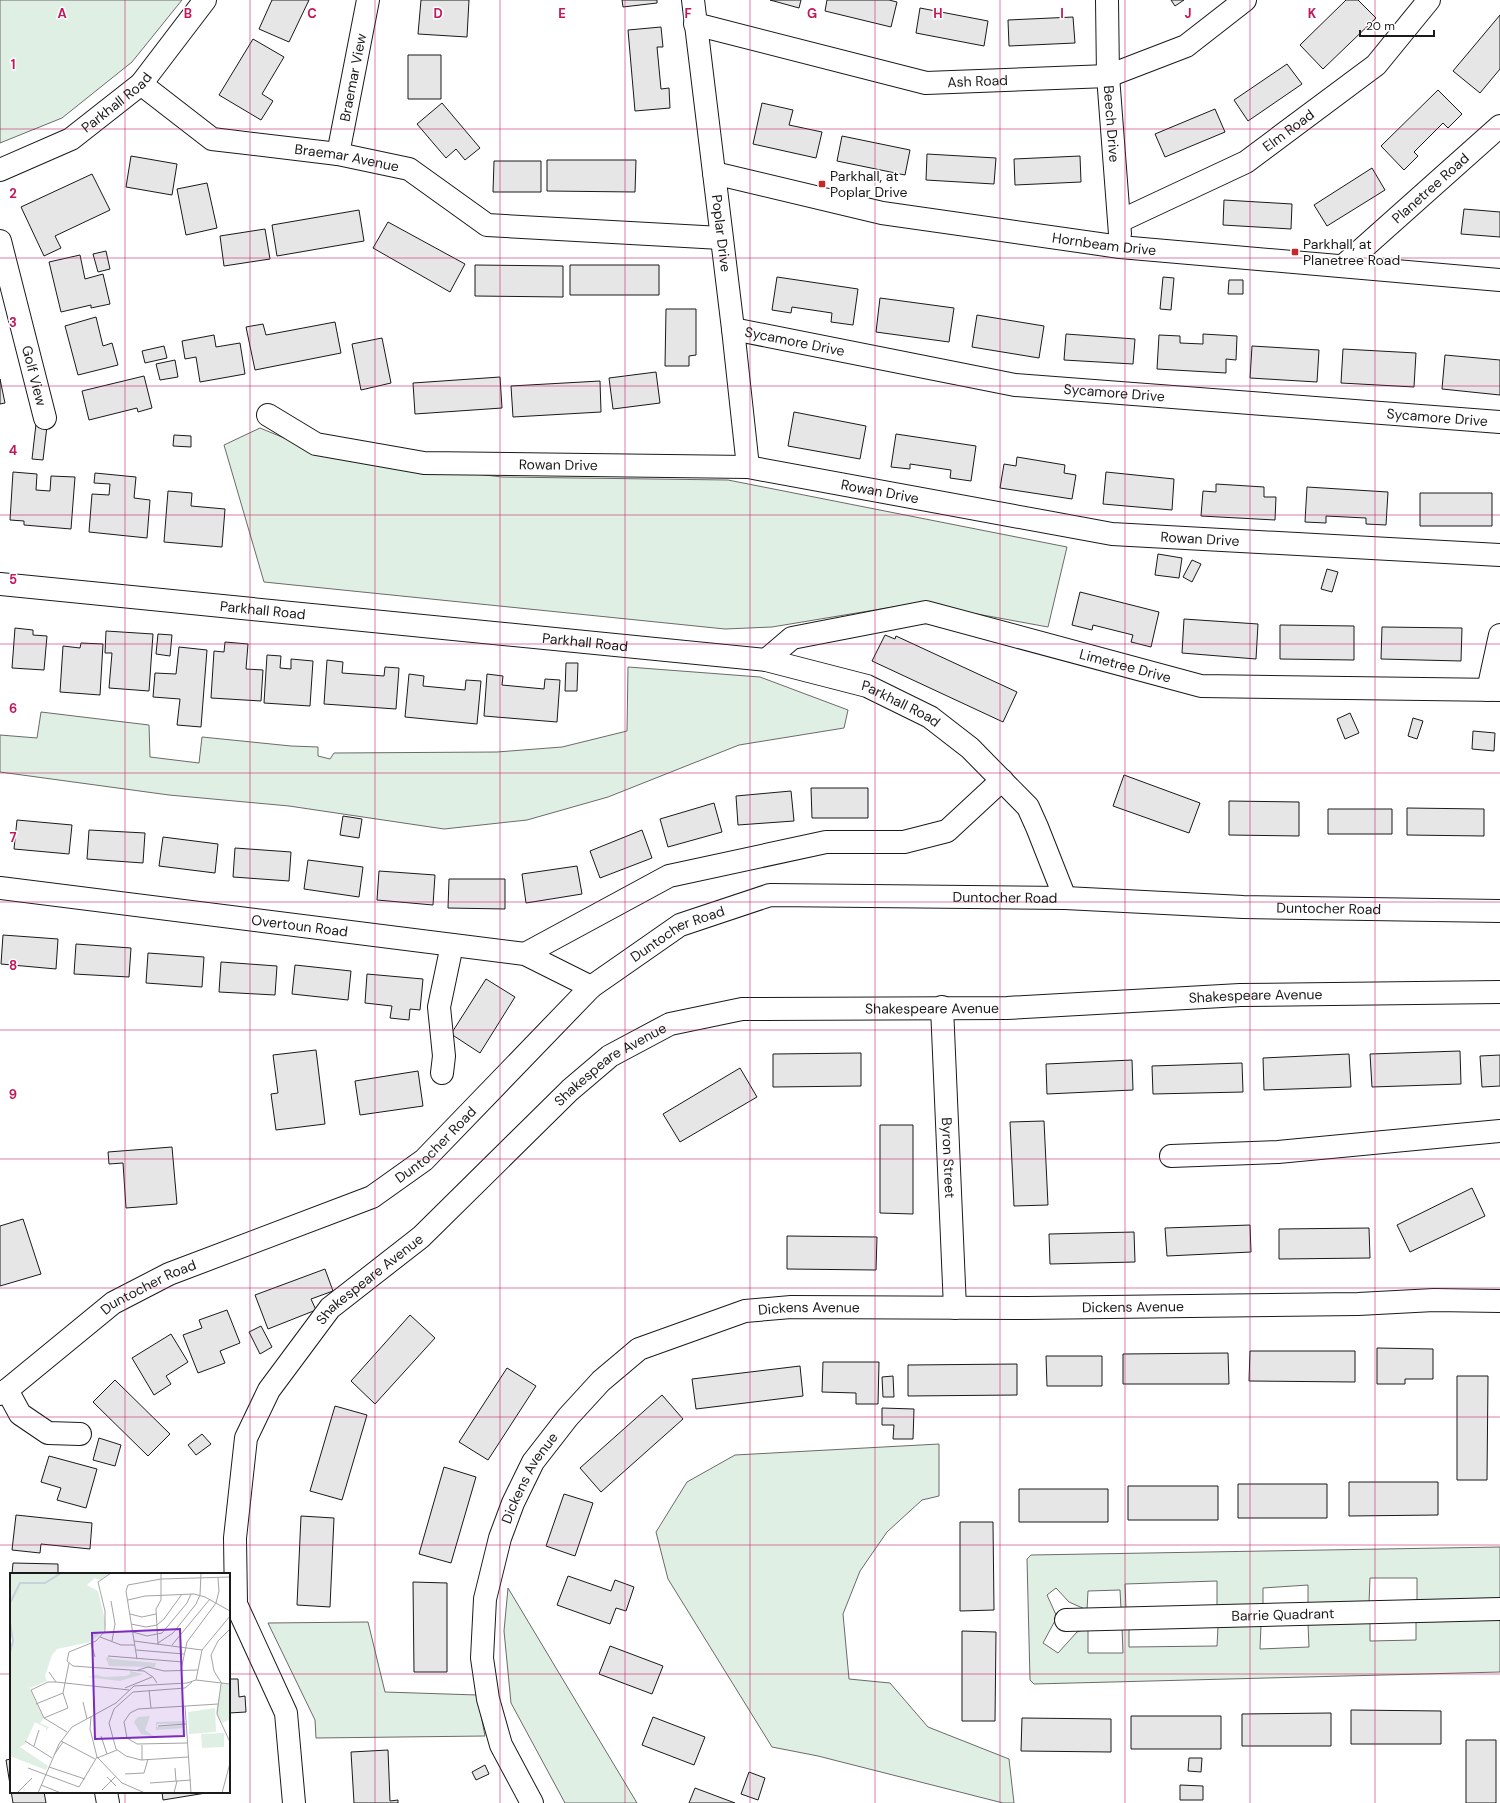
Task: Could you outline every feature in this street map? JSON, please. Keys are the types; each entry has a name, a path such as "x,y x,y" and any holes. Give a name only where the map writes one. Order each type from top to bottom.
{"street":[{"name":"Parkhall Road","path":"0,170 71,139 141,84 205,0"},
{"name":"Braemar View","path":"338,154 368,0"},
{"name":"Poplar Drive","path":"692,0 733,329 748,466"},
{"name":"Beech Drive","path":"1107,0 1108,76 1120,221 1120,247"},
{"name":"Ash Road","path":"696,24 926,83 1108,76 1186,46 1245,0"},
{"name":"Elm Road","path":"1120,221 1246,162 1376,65 1429,0"},
{"name":"Braemar Avenue","path":"141,84 212,139 338,154 409,169 487,225 721,238"},
{"name":"Planetree Road","path":"1343,266 1500,126"},
{"name":"Hornbeam Drive","path":"714,173 882,214 1120,247 1500,280"},
{"name":"Golf View","path":"0,240 45,418"},
{"name":"Sycamore Drive","path":"733,329 1015,385 1500,422"},
{"name":"Rowan Drive","path":"268,415 316,444 424,463 748,466 1112,534 1500,555"},
{"name":"Parkhall Road","path":"0,584 766,660 867,686 930,717 970,748 1028,807 1066,898"},
{"name":"Limetree Drive","path":"766,660 792,638 926,612 1201,686 1494,690"},
{"path":"1494,690 1500,635"},
{"path":"525,954 670,876 826,842 904,842 947,831 1002,780"},
{"name":"Overtoun Road","path":"0,888 525,954 591,987"},
{"name":"Duntocher Road","path":"4,1392 113,1303 169,1274 372,1197 424,1160 591,987 680,924 770,894 1066,898 1243,907 1500,911"},
{"path":"442,1073 444,1056 439,1007 452,945"},
{"name":"Shakespeare Avenue","path":"294,1803 286,1713 236,1604 235,1538 246,1438 269,1390 330,1308 421,1237 570,1090 610,1056 670,1024 742,1009 942,1007 1007,1008 1240,996 1500,992"},
{"name":"Byron Street","path":"942,1007 955,1308"},
{"path":"1171,1156 1278,1152 1500,1131"},
{"name":"Dickens Avenue","path":"532,1803 501,1745 488,1699 482,1658 485,1599 500,1538 513,1503 533,1462 568,1417 601,1381 639,1349 745,1311 791,1307 955,1308 1358,1304 1434,1300 1500,1301"},
{"path":"4,1392 20,1414 48,1433 80,1434"},
{"name":"Barrie Quadrant","path":"1066,1620 1500,1609"},
{"path":"106,1793 108,1803"}],"green space":[{"path":"0,0 182,0 132,62 62,118 0,143"},
{"path":"260,428 330,457 502,477 728,480 1067,547 1048,627 917,603 772,627 725,629 264,582 224,445"},
{"path":"628,667 760,677 848,710 844,728 739,745 608,797 527,820 444,829 289,806 169,795 0,772 0,735 37,738 41,712 149,725 150,757 199,763 202,737 291,746 318,747 318,756 330,759 334,753 497,752 562,747 627,731"},
{"path":"939,1444 939,1496 922,1500 887,1532 860,1571 843,1614 849,1679 890,1683 928,1727 1009,1759 1014,1803 1003,1803 818,1756 772,1747 668,1579 656,1532 687,1482 735,1455"},
{"path":"1500,1547 1500,1601 1417,1602 1417,1578 1370,1578 1369,1603 1308,1605 1308,1585 1263,1588 1263,1607 1217,1607 1217,1581 1125,1584 1126,1609 1121,1609 1120,1590 1088,1591 1087,1610 1069,1602 1056,1588 1047,1595 1057,1617 1043,1643 1058,1653 1077,1632 1088,1628 1088,1653 1123,1653 1122,1627 1129,1627 1129,1647 1217,1646 1218,1627 1261,1625 1260,1649 1309,1647 1308,1624 1370,1622 1370,1641 1416,1640 1416,1621 1500,1620 1500,1672 1034,1684 1030,1680 1027,1559 1031,1555"},
{"path":"508,1588 637,1803 565,1803 511,1703 504,1631"},
{"path":"368,1622 385,1692 477,1695 485,1736 316,1738 315,1720 268,1623"}],"building":[{"path":"272,0 309,0 289,42 259,29"},
{"path":"421,0 469,0 467,37 418,34"},
{"path":"622,0 657,0 657,3 623,7"},
{"path":"770,0 801,0 799,8"},
{"path":"827,0 889,0 897,2 891,27 825,11"},
{"path":"1171,0 1184,0 1175,6"},
{"path":"1346,0 1358,0 1376,18 1323,69 1300,45"},
{"path":"920,8 988,21 984,46 916,33"},
{"path":"1500,15 1500,69 1480,93 1453,71"},
{"path":"1073,17 1075,43 1009,46 1008,20"},
{"path":"661,27 663,47 657,47 661,89 669,88 670,108 635,111 628,30"},
{"path":"253,39 284,57 262,94 273,101 261,120 219,95"},
{"path":"408,55 441,55 441,99 408,99"},
{"path":"1287,64 1302,84 1248,121 1234,100"},
{"path":"1438,90 1462,114 1448,128 1443,123 1414,152 1418,156 1404,170 1381,146"},
{"path":"442,103 480,148 465,160 456,149 446,158 417,124"},
{"path":"762,103 793,110 789,125 822,132 816,158 753,144"},
{"path":"1215,109 1225,132 1165,157 1155,134"},
{"path":"842,136 910,150 905,175 837,161"},
{"path":"927,154 996,158 994,184 926,180"},
{"path":"131,156 177,164 172,195 126,187"},
{"path":"1080,156 1081,182 1015,185 1014,159"},
{"path":"547,160 636,160 635,192 547,191"},
{"path":"494,161 541,161 541,192 493,192"},
{"path":"1372,168 1385,190 1327,226 1314,205"},
{"path":"92,174 110,210 55,236 61,248 44,256 21,207"},
{"path":"207,183 217,228 186,235 177,189"},
{"path":"1224,200 1292,204 1291,229 1223,225"},
{"path":"1464,209 1500,212 1500,237 1461,234"},
{"path":"359,210 364,241 277,256 272,225"},
{"path":"388,222 465,264 450,292 373,248"},
{"path":"265,229 270,259 224,266 220,236"},
{"path":"106,251 110,269 98,272 93,254"},
{"path":"80,255 85,279 103,274 110,304 91,308 91,305 61,312 49,262"},
{"path":"475,265 563,266 563,297 475,296"},
{"path":"570,265 659,265 659,295 570,295"},
{"path":"777,277 858,289 853,325 831,322 832,313 792,307 791,313 772,310"},
{"path":"1163,277 1174,278 1171,310 1160,309"},
{"path":"1229,280 1243,280 1243,294 1228,294"},
{"path":"880,298 954,308 949,342 876,332"},
{"path":"666,309 696,309 696,355 689,356 689,366 665,366"},
{"path":"977,315 1044,326 1039,358 972,347"},
{"path":"96,317 103,346 112,343 118,365 78,375 65,326"},
{"path":"335,322 341,353 255,370 246,327 263,324 266,335"},
{"path":"1066,334 1135,339 1133,364 1064,360"},
{"path":"1203,334 1237,336 1236,360 1226,359 1226,373 1157,369 1159,335 1180,336 1180,343 1203,344"},
{"path":"214,335 216,347 240,343 245,374 200,382 196,357 185,359 182,341"},
{"path":"382,338 391,383 361,390 352,344"},
{"path":"164,346 167,358 145,363 142,351"},
{"path":"1252,346 1319,350 1317,382 1250,378"},
{"path":"1343,349 1416,353 1414,387 1341,383"},
{"path":"1445,355 1500,360 1500,395 1442,389"},
{"path":"175,360 178,377 160,380 156,364"},
{"path":"656,372 660,403 613,409 609,378"},
{"path":"144,376 152,408 138,412 137,408 89,420 82,391"},
{"path":"500,377 502,408 415,414 413,383"},
{"path":"0,379 5,403 0,404"},
{"path":"600,381 601,412 513,417 511,386"},
{"path":"794,412 866,426 860,459 788,446"},
{"path":"36,424 47,426 43,460 32,459"},
{"path":"896,434 976,446 971,481 950,478 951,470 910,464 910,469 891,467"},
{"path":"174,435 191,436 191,447 173,446"},
{"path":"1017,457 1065,465 1064,473 1076,475 1072,499 1000,488 1004,464 1016,466"},
{"path":"13,472 37,474 36,490 50,491 51,476 75,477 71,529 24,525 24,521 10,520"},
{"path":"1106,472 1174,479 1172,510 1103,504"},
{"path":"95,473 136,477 134,498 150,500 147,538 89,532 92,494 109,495 110,484 94,483"},
{"path":"1216,484 1264,487 1264,497 1276,497 1275,520 1201,516 1203,491 1216,492"},
{"path":"1307,487 1388,492 1386,525 1366,524 1366,518 1326,516 1326,523 1305,522"},
{"path":"168,491 192,493 191,506 225,509 222,547 164,542"},
{"path":"1420,493 1492,493 1492,526 1420,526"},
{"path":"1158,554 1182,558 1179,578 1155,575"},
{"path":"1192,560 1201,564 1192,582 1183,577"},
{"path":"1327,569 1338,572 1332,592 1321,589"},
{"path":"1080,592 1159,612 1151,647 1131,642 1133,635 1093,625 1092,630 1072,625"},
{"path":"1184,619 1258,624 1256,659 1182,653"},
{"path":"1280,625 1354,626 1354,660 1280,659"},
{"path":"1382,627 1462,628 1461,661 1381,659"},
{"path":"15,628 33,630 33,635 47,636 44,670 12,668"},
{"path":"106,631 153,634 149,691 109,688 112,653 105,653"},
{"path":"158,634 172,635 170,656 156,654"},
{"path":"885,635 895,639 896,636 1017,692 1003,722 872,661"},
{"path":"225,642 248,644 246,669 263,670 261,701 211,698 214,651 224,652"},
{"path":"81,643 103,644 100,695 60,692 63,646 80,648"},
{"path":"179,647 207,650 201,727 177,725 180,699 153,697 155,673 176,674"},
{"path":"267,655 281,656 280,668 291,669 291,659 313,661 310,706 264,703"},
{"path":"327,660 343,662 342,673 384,676 385,667 399,668 396,709 324,704"},
{"path":"566,663 578,663 577,691 565,691"},
{"path":"409,674 424,676 423,686 465,690 466,680 481,681 477,724 405,717"},
{"path":"487,674 503,676 502,685 544,689 545,679 560,680 557,722 484,716"},
{"path":"1350,713 1359,733 1345,739 1337,719"},
{"path":"1413,718 1423,721 1417,739 1408,736"},
{"path":"1473,731 1495,733 1494,751 1472,749"},
{"path":"1124,775 1200,803 1189,833 1113,806"},
{"path":"811,788 868,788 868,818 812,818"},
{"path":"791,791 794,821 738,825 736,796"},
{"path":"1229,801 1299,802 1299,836 1229,835"},
{"path":"714,803 722,832 668,847 660,819"},
{"path":"1407,808 1484,809 1484,836 1407,835"},
{"path":"1328,809 1392,809 1392,834 1328,834"},
{"path":"343,816 362,819 359,838 340,835"},
{"path":"17,820 72,825 69,854 14,849"},
{"path":"89,830 145,833 143,863 87,859"},
{"path":"642,830 652,858 600,878 590,851"},
{"path":"163,837 218,844 215,873 159,866"},
{"path":"235,848 291,852 289,881 233,877"},
{"path":"308,860 363,867 359,897 304,889"},
{"path":"577,866 582,894 526,903 522,874"},
{"path":"379,871 435,875 433,905 377,900"},
{"path":"449,879 505,879 505,909 448,908"},
{"path":"3,935 58,939 56,969 1,964"},
{"path":"76,944 131,948 129,977 74,974"},
{"path":"148,953 204,957 202,987 146,983"},
{"path":"221,962 277,966 275,995 219,992"},
{"path":"295,965 351,971 348,1000 292,994"},
{"path":"367,974 423,979 420,1010 410,1009 409,1020 390,1018 392,1006 365,1003"},
{"path":"486,979 515,997 480,1053 451,1034"},
{"path":"316,1050 325,1124 276,1130 271,1094 278,1093 273,1055"},
{"path":"1460,1051 1461,1084 1372,1087 1370,1054"},
{"path":"861,1053 861,1086 773,1087 773,1054"},
{"path":"1349,1054 1351,1087 1264,1090 1263,1058"},
{"path":"1500,1055 1500,1086 1482,1087 1480,1056"},
{"path":"1132,1060 1133,1090 1047,1094 1046,1064"},
{"path":"1242,1063 1243,1092 1153,1094 1152,1066"},
{"path":"740,1068 757,1097 680,1142 663,1114"},
{"path":"418,1071 423,1106 360,1115 355,1081"},
{"path":"1044,1121 1048,1205 1014,1206 1010,1122"},
{"path":"880,1125 913,1125 913,1214 880,1213"},
{"path":"172,1147 177,1204 126,1208 123,1163 109,1164 108,1152"},
{"path":"1472,1188 1485,1216 1410,1252 1397,1225"},
{"path":"23,1219 41,1274 0,1286 0,1226"},
{"path":"1250,1225 1251,1252 1167,1256 1165,1228"},
{"path":"1369,1228 1370,1258 1279,1259 1279,1229"},
{"path":"1134,1232 1135,1262 1050,1264 1049,1234"},
{"path":"787,1236 877,1237 876,1270 787,1269"},
{"path":"325,1269 333,1291 311,1299 316,1310 268,1329 255,1295"},
{"path":"227,1310 240,1343 220,1351 225,1363 198,1373 183,1335 202,1328 199,1320"},
{"path":"410,1315 435,1338 375,1404 351,1381"},
{"path":"261,1326 272,1347 260,1354 249,1332"},
{"path":"171,1334 188,1362 166,1376 171,1384 154,1395 132,1358"},
{"path":"1377,1348 1433,1349 1433,1379 1405,1379 1405,1384 1377,1384"},
{"path":"1250,1351 1355,1351 1355,1382 1249,1381"},
{"path":"1228,1353 1229,1384 1123,1384 1123,1354"},
{"path":"1046,1356 1102,1356 1102,1386 1047,1386"},
{"path":"823,1362 879,1362 878,1404 856,1404 856,1393 822,1392"},
{"path":"1017,1364 1017,1395 908,1396 908,1365"},
{"path":"800,1366 803,1396 696,1409 692,1379"},
{"path":"507,1368 536,1386 488,1460 459,1442"},
{"path":"893,1376 894,1397 883,1397 882,1377"},
{"path":"1457,1376 1488,1376 1487,1480 1457,1480"},
{"path":"115,1380 170,1434 148,1456 93,1402"},
{"path":"662,1395 683,1419 601,1492 580,1468"},
{"path":"335,1406 367,1415 342,1500 310,1491"},
{"path":"882,1408 914,1409 913,1439 893,1439 894,1425 882,1425"},
{"path":"202,1434 211,1444 196,1455 188,1445"},
{"path":"99,1438 121,1445 115,1466 93,1460"},
{"path":"49,1456 97,1469 86,1508 57,1500 61,1488 41,1482"},
{"path":"444,1467 476,1477 451,1563 419,1554"},
{"path":"1349,1482 1438,1482 1438,1515 1349,1516"},
{"path":"1238,1484 1327,1484 1327,1518 1238,1518"},
{"path":"1128,1486 1218,1486 1218,1520 1128,1520"},
{"path":"1019,1489 1108,1489 1108,1522 1019,1522"},
{"path":"564,1494 593,1503 575,1556 546,1546"},
{"path":"16,1515 92,1523 90,1549 41,1544 40,1553 12,1550"},
{"path":"301,1516 334,1518 330,1607 297,1605"},
{"path":"960,1522 993,1522 994,1610 960,1611"},
{"path":"13,1563 58,1564 58,1573 12,1573"},
{"path":"568,1576 611,1591 615,1580 634,1587 626,1611 616,1608 610,1624 557,1605"},
{"path":"413,1582 447,1583 447,1672 414,1672"},
{"path":"962,1631 996,1632 995,1721 962,1721"},
{"path":"610,1646 663,1666 652,1694 599,1674"},
{"path":"230,1679 238,1679 239,1697 245,1696 246,1712 230,1713"},
{"path":"1351,1710 1441,1711 1441,1744 1351,1744"},
{"path":"1331,1713 1331,1746 1242,1746 1242,1714"},
{"path":"1131,1716 1221,1716 1221,1749 1131,1749"},
{"path":"653,1717 705,1737 694,1765 642,1745"},
{"path":"1022,1718 1111,1719 1111,1752 1021,1751"},
{"path":"1466,1740 1496,1740 1496,1803 1466,1803"},
{"path":"388,1750 390,1801 398,1800 398,1803 354,1803 351,1752"},
{"path":"1189,1758 1202,1758 1201,1772 1188,1771"},
{"path":"10,1759 10,1785 6,1760"},
{"path":"485,1765 489,1774 476,1780 472,1772"},
{"path":"749,1772 765,1778 758,1800 741,1794"},
{"path":"1180,1785 1203,1786 1203,1800 1180,1800"},
{"path":"695,1788 735,1803 689,1803"},
{"path":"11,1793 44,1793 46,1803 13,1803"},
{"path":"162,1793 206,1793 163,1800"}],"place":[{"name":"Parkhall, at Poplar Drive","path":"822,184"},
{"name":"Parkhall, at Planetree Road","path":"1295,252"}]}
